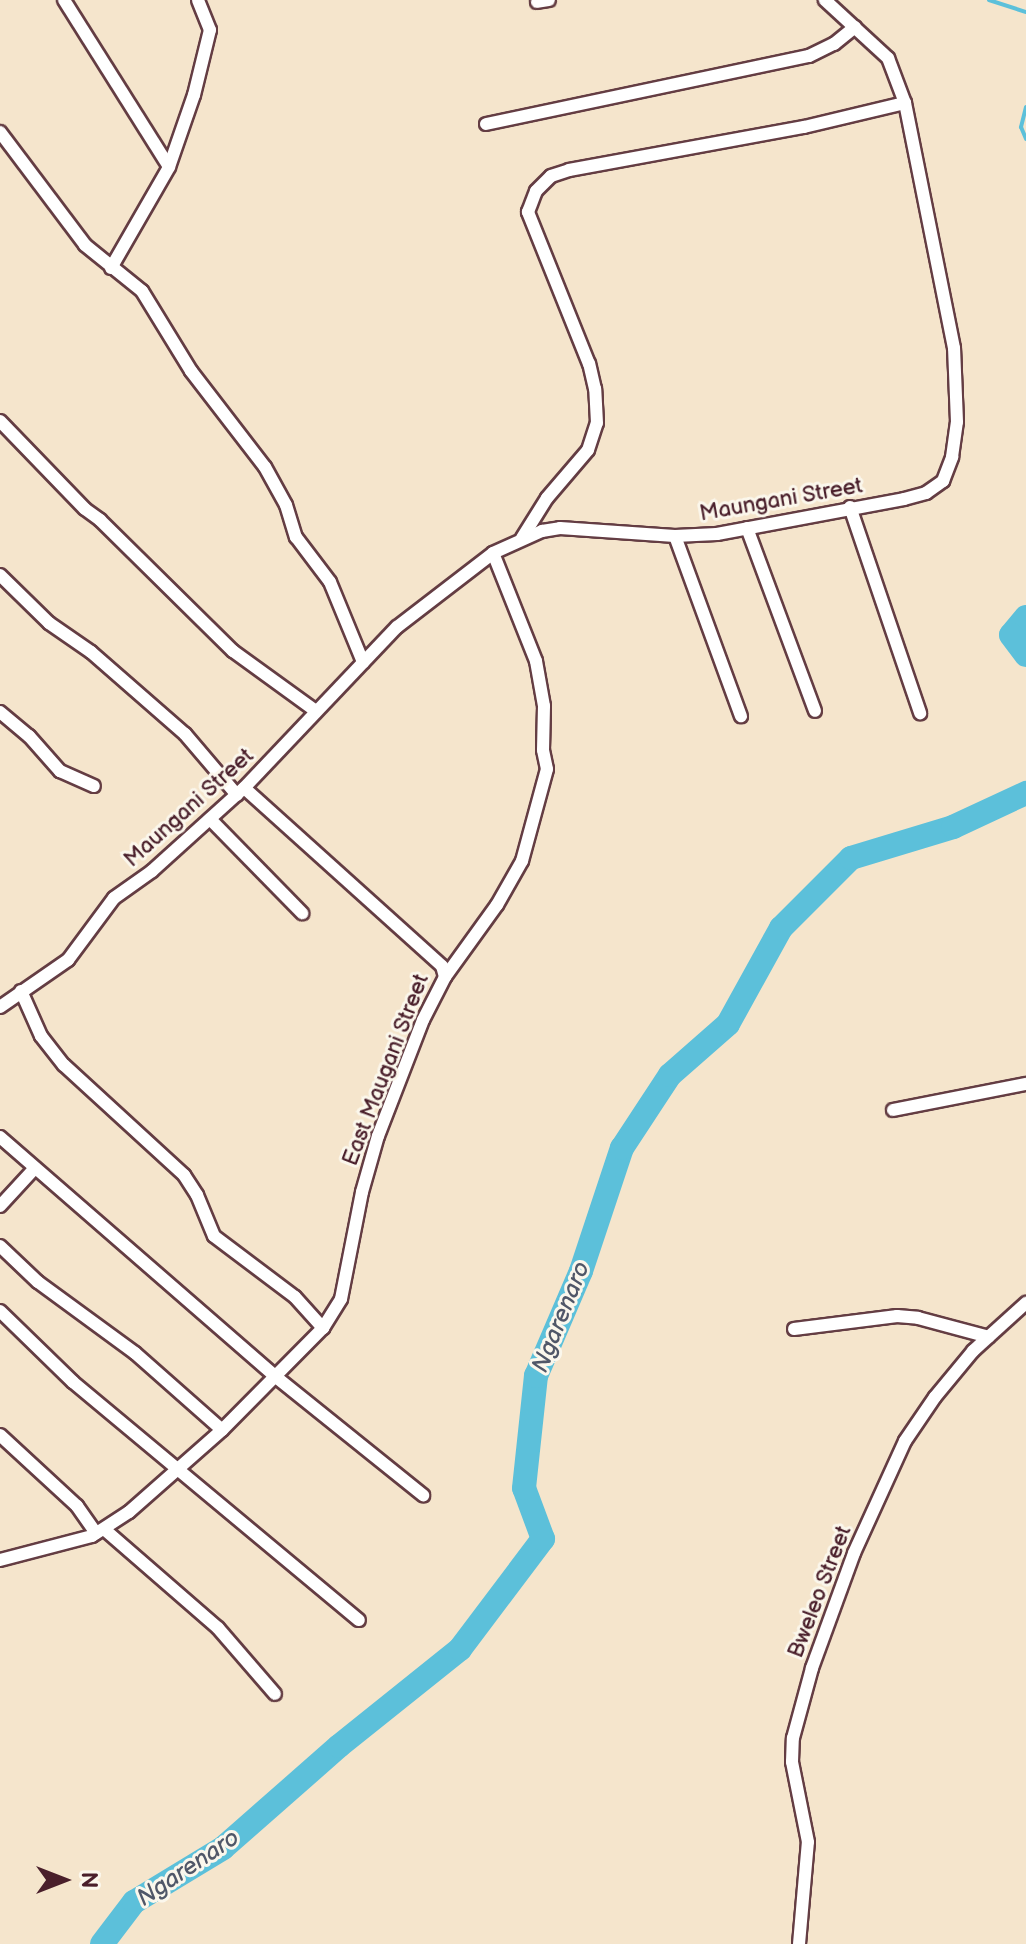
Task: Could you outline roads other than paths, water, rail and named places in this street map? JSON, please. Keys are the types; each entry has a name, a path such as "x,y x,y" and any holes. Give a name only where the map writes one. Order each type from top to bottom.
{"street":[{"path":"64,0 169,167"},
{"path":"111,268 169,167 208,49 210,30 198,0"},
{"name":"Maungani Street","path":"0,1007 68,960 114,898 152,871 241,792 397,627 493,553 522,538 560,528 675,536 747,528 926,493 943,481 954,445 957,385 954,348 905,103 888,58 825,0"},
{"path":"486,124 809,56 834,44 855,27"},
{"path":"522,538 547,498 588,450 597,423 595,389 589,364 528,212 536,191 551,176 569,170 804,127 905,103"},
{"path":"0,132 85,245 142,291 191,371 265,467 286,505 296,537 330,582 363,662"},
{"path":"0,421 85,509 100,520 233,651 316,711"},
{"path":"850,507 920,713"},
{"path":"747,528 815,711"},
{"path":"675,536 741,716"},
{"path":"445,977 497,905 522,861 547,769 543,750 544,706 536,661 493,553"},
{"name":"East Maugani Street","path":"0,575 49,623 91,652 185,734 241,792 442,966 445,977 423,1020 378,1136 362,1192 344,1289 323,1328 222,1430 129,1512 100,1531 0,1560"},
{"path":"0,712 29,736 60,771 94,786"},
{"path":"210,819 302,913"},
{"path":"21,991 41,1036 64,1065 184,1175 197,1195 214,1236 295,1297 323,1328"},
{"path":"893,1110 1026,1084"},
{"path":"0,1137 276,1377 423,1495"},
{"path":"0,1206 34,1169"},
{"path":"0,1246 38,1282 135,1353 222,1430"},
{"name":"Bweleo Street","path":"799,1944 808,1842 792,1762 793,1738 812,1668 854,1553 905,1441 935,1397 989,1337 1026,1303"},
{"path":"0,1311 73,1382 359,1620"},
{"path":"794,1329 897,1316 918,1318 989,1337"},
{"path":"0,1435 100,1531 218,1628 275,1694"}],"waterway":[{"path":"989,0 1026,12"},
{"path":"1026,107 1021,127 1026,139"},
{"name":"Ngarenaro","path":"1026,617 1011,635 1026,655"},
{"name":"Ngarenaro","path":"102,1944 134,1902 223,1848 339,1746 460,1649 543,1539 524,1488 536,1376 581,1271 622,1148 670,1075 728,1024 781,928 851,858 953,827 1026,793"}]}
